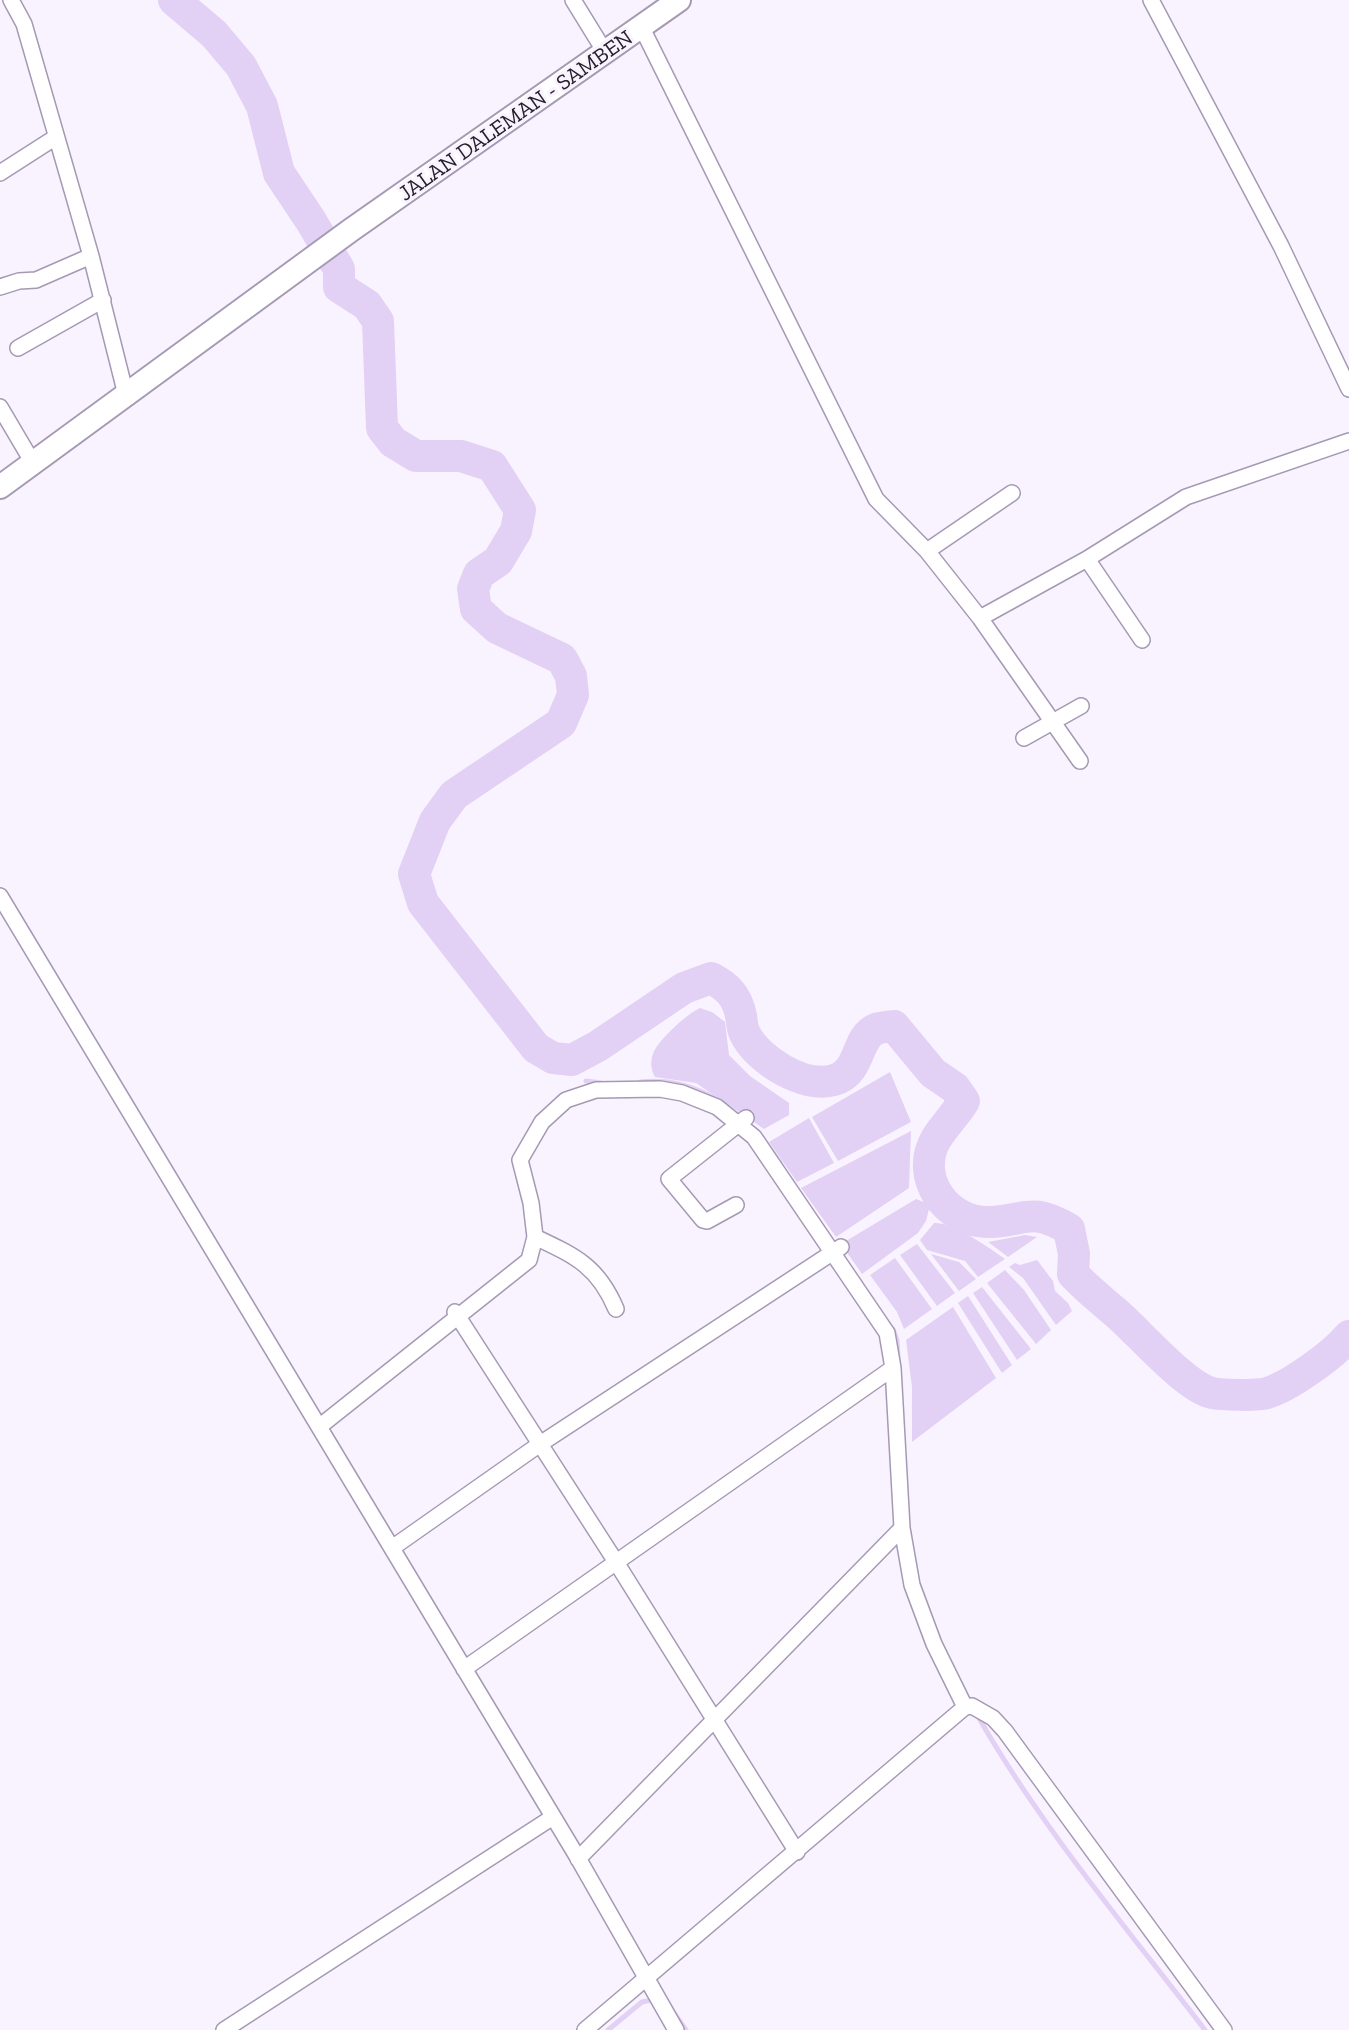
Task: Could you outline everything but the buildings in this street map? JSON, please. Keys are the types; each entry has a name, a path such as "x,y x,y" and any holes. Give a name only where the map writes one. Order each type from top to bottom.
{"main road":[{"name":"JALAN DALEMAN - SAMBEN","path":"126,395 351,230 679,0"},
{"path":"0,487 126,395"}],"street":[{"path":"11,0 24,24 92,256 126,395"},
{"path":"573,0 605,52"},
{"path":"1150,0 1281,246 1349,388"},
{"path":"642,28 876,500 927,551 980,618 1080,762"},
{"path":"0,173 56,137"},
{"path":"0,287 11,282 36,280 92,256"},
{"path":"18,348 103,300"},
{"path":"0,407 33,463"},
{"path":"980,618 1087,559 1186,497 1349,441"},
{"path":"927,551 1012,493"},
{"path":"1087,559 1142,640"},
{"path":"1024,738 1081,706"},
{"path":"0,896 553,1817 676,2030"},
{"path":"319,1427 456,1314 529,1260 535,1237 531,1203 520,1160 542,1122 566,1100 596,1090 660,1089 697,1097 743,1121 838,1250 883,1324 892,1368 902,1528 912,1585 934,1644 965,1707"},
{"path":"736,1205 711,1220 703,1220 669,1179 743,1121"},
{"path":"535,1237 575,1256 589,1267 608,1287 616,1309"},
{"path":"392,1548 540,1444 838,1250"},
{"path":"456,1314 616,1562 797,1852"},
{"path":"464,1669 892,1368"},
{"path":"578,1859 902,1528"},
{"path":"585,2030 965,1707 978,1708 1005,1731 1224,2030"},
{"path":"224,2030 553,1817"}],"shaded area":[{"path":"700,1008 712,1012 725,1022 729,1055 750,1076 789,1103 789,1115 764,1129 696,1083 655,1077 651,1063 656,1048 673,1028"},
{"path":"890,1072 911,1122 838,1161 812,1117"},
{"path":"809,1118 834,1163 797,1182 769,1142"},
{"path":"911,1131 909,1188 836,1237 801,1188"},
{"path":"916,1199 924,1202 929,1209 926,1221 918,1233 862,1274 841,1244"},
{"path":"934,1223 961,1231 1005,1259 978,1277 965,1261 927,1250 920,1240"},
{"path":"1025,1235 1037,1237 1008,1257 988,1242"},
{"path":"917,1244 955,1293 937,1306 900,1255"},
{"path":"931,1254 959,1262 976,1279 959,1291"},
{"path":"895,1258 932,1309 904,1329 897,1312 870,1275"},
{"path":"1037,1260 1053,1281 1055,1291 1068,1303 1072,1311 1056,1325 1023,1278 1009,1267 1015,1263 1020,1265"},
{"path":"1005,1270 1024,1290 1051,1330 1036,1344 987,1283"},
{"path":"982,1287 1031,1349 1017,1360 973,1293"},
{"path":"968,1296 1012,1365 1002,1373 958,1303"},
{"path":"953,1307 996,1378 912,1442 912,1387 906,1340"}],"waterway":[{"path":"174,0 214,34 241,66 262,106 279,173 339,269 339,287 367,305 378,321 382,428 393,442 416,456 461,456 492,466 520,510 516,531 498,561 479,574 473,589 476,609 497,628 562,659 571,676 573,695 561,723 454,795 435,821 414,874 423,903 536,1048 553,1058 572,1060 598,1046 684,988 711,978 727,989 734,998 744,1032 751,1044 783,1070 809,1080 822,1082 843,1076 854,1063 869,1033 878,1028 894,1026 933,1073 955,1088 964,1101 936,1139 930,1154 929,1168 938,1195 959,1215 973,1220 989,1222 1036,1216 1069,1229 1074,1254 1073,1274 1188,1380 1212,1393 1240,1395 1267,1393 1311,1369 1349,1336"},
{"path":"586,1081 601,1083"},
{"path":"640,1082 682,1085 720,1101"},
{"path":"761,1136 780,1163"},
{"path":"893,1329 897,1340 898,1358"},
{"path":"976,1713 1001,1755 1056,1836 1205,2030"},
{"path":"608,2030 642,2002 656,1999"},
{"path":"665,2000 686,2030"}]}
